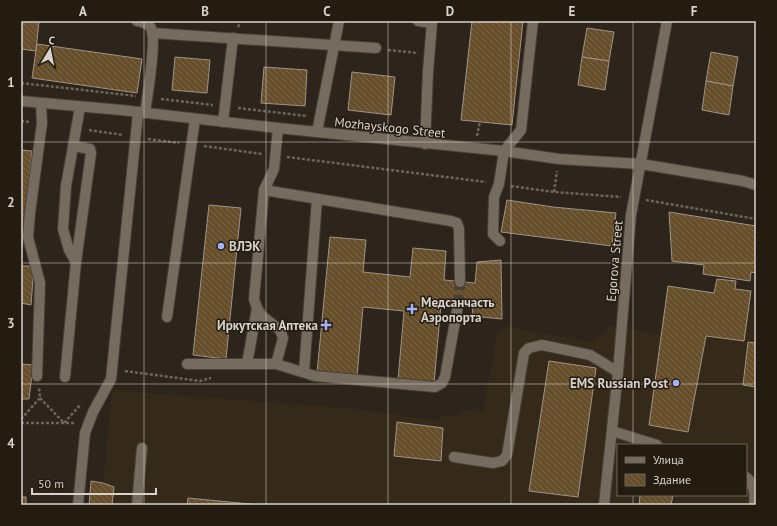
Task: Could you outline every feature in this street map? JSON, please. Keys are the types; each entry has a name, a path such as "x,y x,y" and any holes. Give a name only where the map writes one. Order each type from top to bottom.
{"street":[{"path":"78,505 85,433 93,412 111,379 135,137 141,113 153,42 151,29 147,23 137,21"},
{"path":"317,132 339,21"},
{"path":"418,21 432,23 425,144"},
{"path":"500,241 493,234 494,197 499,184 504,151 521,130 533,21"},
{"name":"Egorova Street","path":"604,505 634,198 667,21"},
{"path":"152,33 376,48"},
{"path":"224,122 233,38"},
{"name":"Mozhayskogo Street","path":"21,101 504,151 559,159 641,164 743,181 756,185"},
{"path":"38,376 40,283 28,237 42,123 41,104"},
{"path":"76,262 69,250 63,229 66,186 80,107"},
{"path":"167,317 195,119"},
{"path":"276,364 282,338 280,330 262,316 257,308 254,298 264,190 274,169 278,128"},
{"path":"65,376 76,262 91,153 90,149 73,146"},
{"path":"264,190 457,223 459,228 460,282"},
{"path":"304,372 317,199"},
{"path":"187,364 276,364 315,376 435,387 442,383 445,377 458,305"},
{"path":"247,364 257,308"},
{"path":"454,457 493,463 502,461 507,455 524,353 529,348 542,345 590,355 618,372"},
{"path":"612,432 654,444"},
{"path":"137,505 142,448"},
{"path":"747,478 752,482 755,496 754,505"}],"path":[{"path":"376,48 430,54"},
{"path":"21,83 140,97"},
{"path":"155,99 218,106"},
{"path":"234,108 320,117"},
{"path":"21,121 42,123"},
{"path":"76,128 191,145 554,192 634,198 756,219"},
{"path":"554,192 559,159"},
{"path":"38,376 40,398 64,423"},
{"path":"21,419 40,398"},
{"path":"21,423 83,423 93,412"}],"shaded area":[{"path":"717,279 736,281 735,289 751,291 749,305 756,306 756,505 89,505 91,481 103,482 112,390 358,409 439,421 440,415 454,416 462,410 483,411 497,333 505,326 590,342 610,327 622,327 660,334 668,286 714,293"}],"building":[{"path":"21,21 39,21 36,51 21,49"},
{"path":"472,21 523,21 512,125 461,120"},
{"path":"587,28 614,32 609,61 582,57"},
{"path":"37,44 142,59 137,93 32,78"},
{"path":"711,52 738,57 733,86 706,81"},
{"path":"175,57 210,60 207,93 172,90"},
{"path":"582,57 609,61 605,90 578,85"},
{"path":"264,67 307,70 305,106 261,103"},
{"path":"352,72 395,77 391,115 348,110"},
{"path":"706,81 733,86 729,115 702,110"},
{"path":"21,150 32,151 22,248 21,248"},
{"path":"507,200 553,207 616,213 612,246 501,232"},
{"name":"ВЛЭК","path":"209,205 241,208 226,359 193,355"},
{"path":"669,212 756,226 756,273 751,272 750,281 703,274 704,265 672,261"},
{"name":"Медсанчасть Аэропорта","path":"330,237 366,240 363,272 410,277 413,248 446,251 444,280 475,283 477,262 501,260 502,319 472,316 473,307 441,304 434,384 398,380 404,311 363,307 357,377 317,373"},
{"path":"21,266 34,266 31,305 21,303"},
{"name":"EMS Russian Рost","path":"717,279 736,281 735,289 751,291 744,341 706,336 688,432 649,425 668,286 714,293"},
{"path":"748,342 756,343 756,387 743,385"},
{"path":"549,361 596,368 578,497 529,491"},
{"path":"21,364 33,365 29,399 21,399"},
{"path":"397,422 443,428 441,461 394,456"},
{"path":"91,481 114,487 112,505 89,505"},
{"path":"640,496 673,496 671,505 639,505"},
{"path":"21,497 26,497 26,505 21,505"},
{"path":"188,498 260,505 187,505"}],"tunnel":[{"path":"458,305 460,282"}],"place":[{"name":"ВЛЭК","path":"221,246"},
{"name":"Медсанчасть Аэропорта","path":"412,309"},
{"name":"Иркутская Аптека","path":"326,325"},
{"name":"EMS Russian Рost","path":"676,383"}]}
